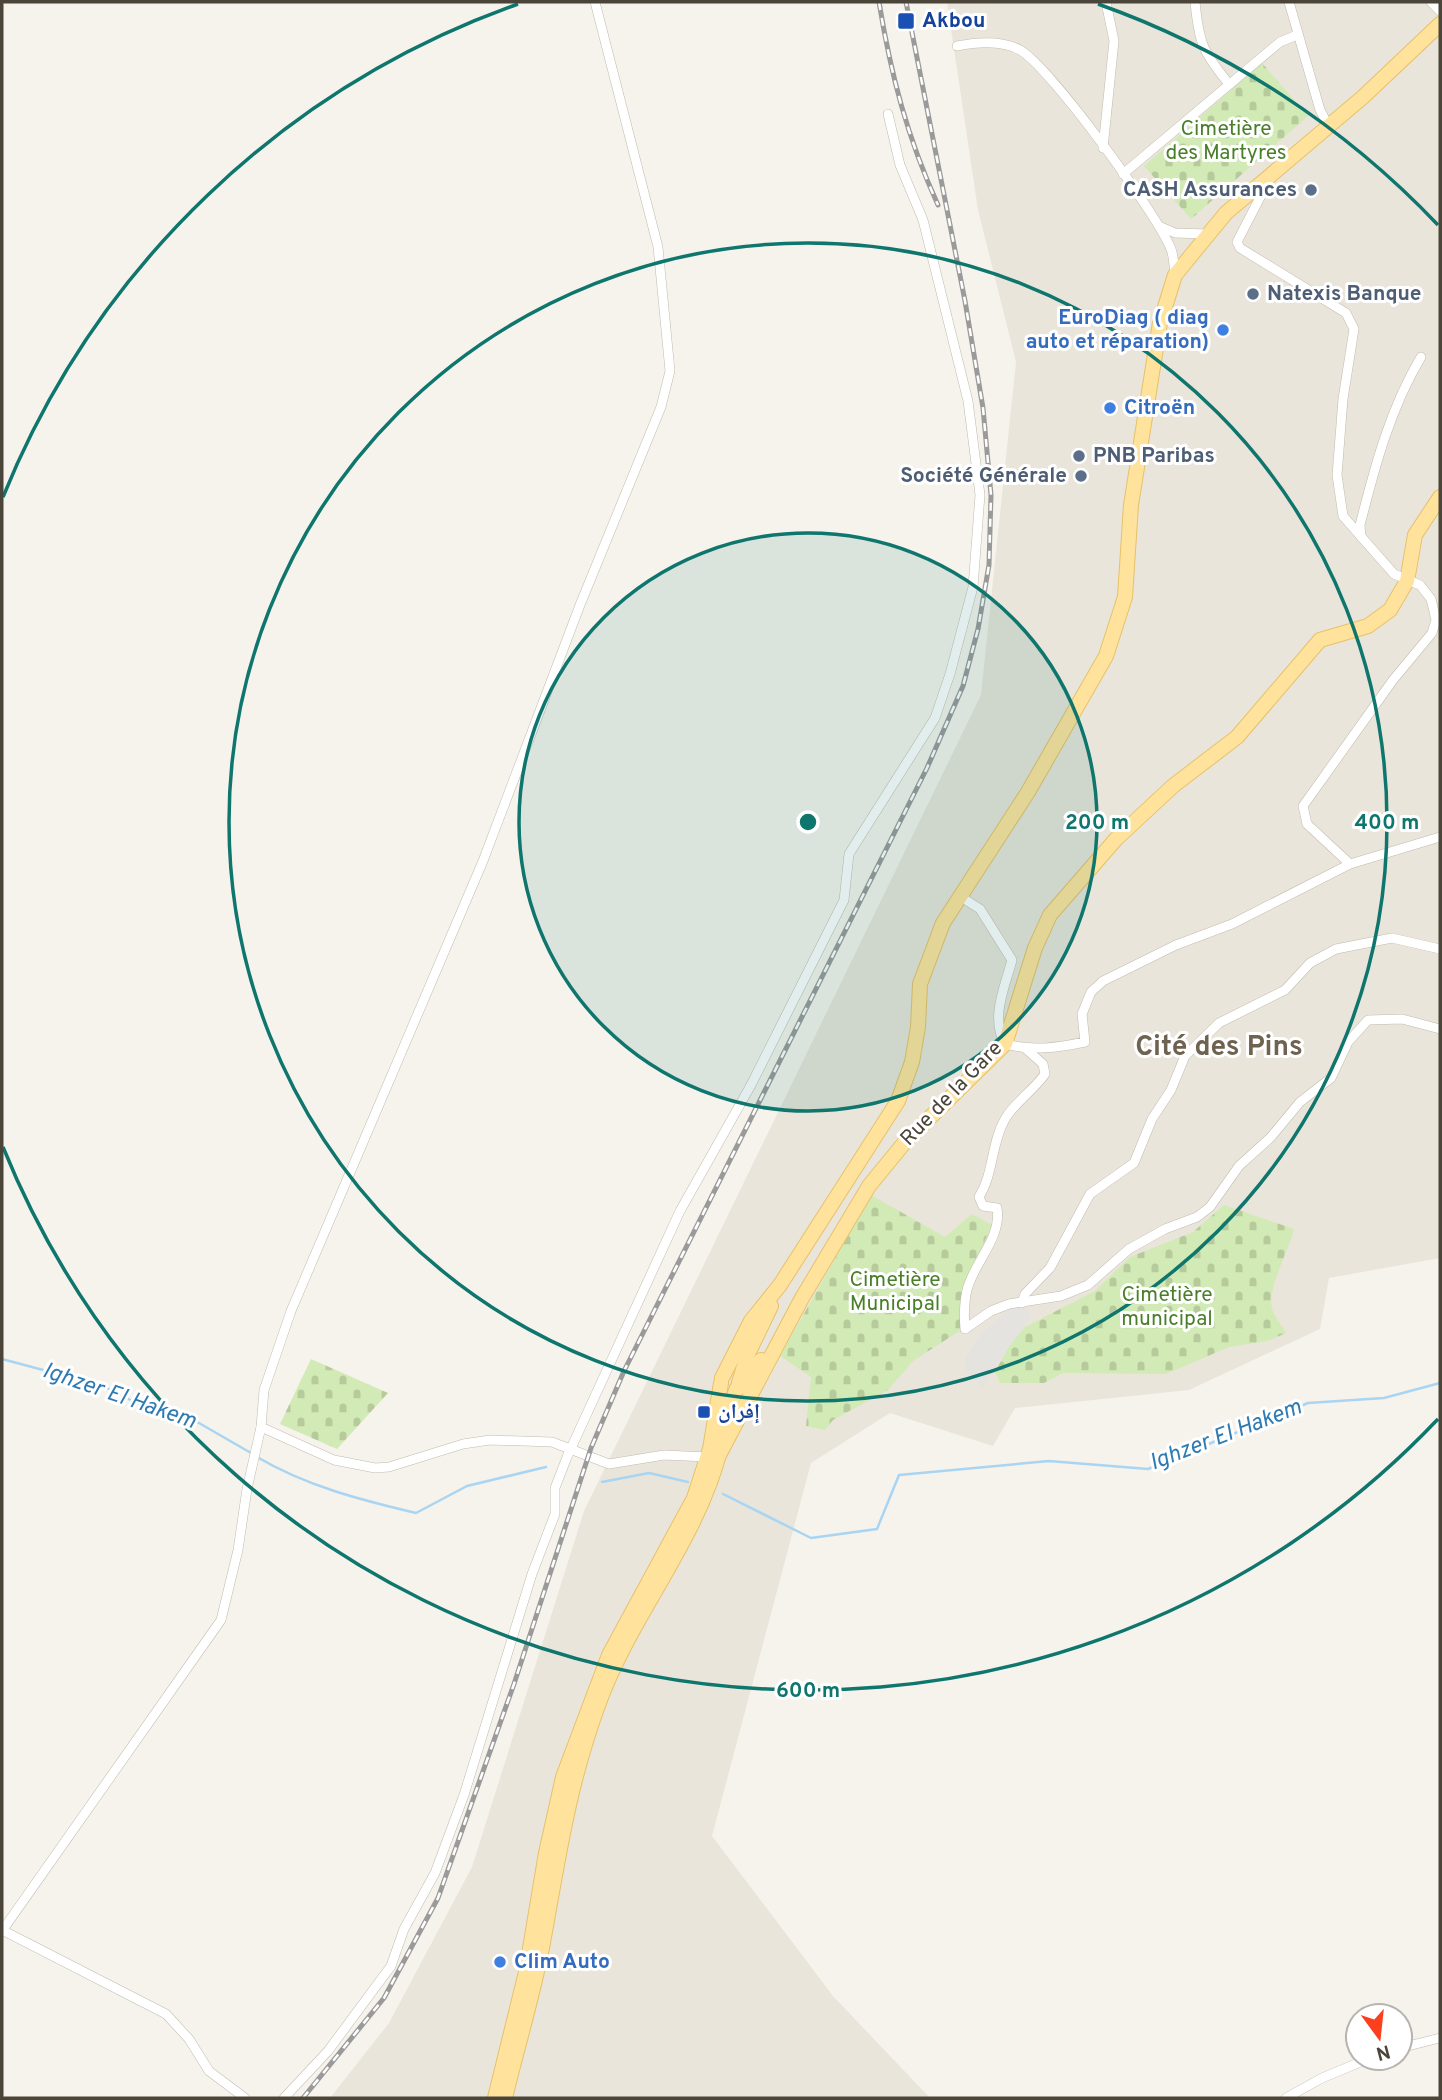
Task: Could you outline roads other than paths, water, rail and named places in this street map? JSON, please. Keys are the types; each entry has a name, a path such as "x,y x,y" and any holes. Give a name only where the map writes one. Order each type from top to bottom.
{"main road":[{"path":"505,2098 541,1950 568,1800 584,1743 601,1697 700,1499 712,1453 721,1381 751,1321 780,1285 898,1101 912,1062 918,1027 920,984 929,953 943,923 1090,687 1116,628 1125,597 1131,505 1158,334 1175,275 1226,213 1399,64 1440,24"},
{"name":"Rue de la Gare","path":"738,1407 759,1377 802,1298 869,1186 897,1151 1005,1044 1035,948 1050,915 1116,839 1173,786 1237,737 1320,640 1368,626 1390,610 1407,581 1415,535 1440,497"},
{"path":"712,1453 738,1407 738,1385 747,1356 780,1285"},
{"path":"738,1385 758,1365 785,1319 802,1298"},
{"path":"721,1381 733,1375 738,1385"},
{"path":"738,1385 748,1385 759,1377"},
{"path":"495,2098 533,1936 554,1811 578,1731 623,1626 700,1499"}],"street":[{"path":"245,2098 209,2071 189,2039 166,2014 2,1931 221,1620 261,1427 264,1390 291,1311 483,862 580,605 661,407 670,370 658,247 595,2"},
{"path":"1103,148 1114,41 1106,2"},
{"path":"1195,2 1198,33 1205,54 1229,84"},
{"path":"1289,2 1297,35 1328,125"},
{"path":"1432,2 1440,11"},
{"path":"1123,174 1280,41 1297,35"},
{"path":"957,46 1004,44 1021,51 1070,103 1160,226 1172,251 1175,275"},
{"path":"284,2098 328,2052 391,1966 404,1929 435,1873 464,1795 532,1574 555,1514 555,1488 572,1448 680,1211 751,1085 844,900 849,853 935,718 950,674 970,599 980,526 979,473 960,360 923,220 900,165 888,114"},
{"path":"1273,172 1237,242 1240,248 1346,313 1352,320 1337,475 1343,516 1394,575 1420,585 1431,599 1436,620 1432,633 1393,680 1303,806 1307,824 1350,864"},
{"path":"1160,226 1175,233 1207,234"},
{"path":"1361,537 1360,525 1379,451 1403,387 1421,357"},
{"path":"961,897 980,909 1012,960 997,1018 998,1031 1005,1044 1026,1049 1061,1047 1085,1042 1082,1014 1085,1004 1103,981 1176,945 1232,924 1350,864 1440,837"},
{"path":"1022,1303 1025,1294 1050,1268 1090,1194 1134,1163 1152,1119 1171,1090 1185,1056 1219,1023 1285,990 1310,963 1336,949 1392,938 1440,949"},
{"path":"1026,1049 1043,1064 1045,1074 1032,1092 1008,1113 996,1141 985,1186 979,1197 982,1206 997,1208 999,1218 967,1290 965,1329 991,1311 1061,1296 1088,1285 1129,1249 1204,1212 1239,1166 1270,1137 1300,1102 1331,1078 1348,1042 1368,1020 1402,1019 1440,1029"},
{"path":"261,1427 334,1460 375,1468 389,1467 463,1444 490,1440 528,1439 572,1448 609,1464 664,1455 712,1453"},
{"path":"1414,2044 1440,2038"},
{"path":"1286,2098 1344,2069"}],"waterway":[{"name":"Ighzer El Hakem","path":"2,1359 103,1386 158,1414 199,1423 251,1453"},
{"name":"Ighzer El Hakem","path":"723,1494 811,1538 877,1529 899,1475 1049,1461 1148,1469 1308,1403 1384,1398 1440,1383"},
{"name":"Ighzer El Hakem","path":"257,1457 314,1484 416,1513 467,1486 546,1467"},
{"name":"Ighzer El Hakem","path":"602,1482 649,1473 688,1482"}],"railway":[{"path":"879,2 901,105 917,155 938,205"},
{"path":"303,2098 384,1998 438,1898 514,1684 591,1448 624,1371 927,768 963,686 978,629 989,565 991,495 983,408 965,301 906,2"}],"place":[{"name":"Akbou","path":"906,21"},
{"name":"CASH Assurances","path":"1311,190"},
{"name":"Natexis Banque","path":"1253,294"},
{"name":"EuroDiag ( diag auto et réparation)","path":"1223,330"},
{"name":"Citroën","path":"1110,408"},
{"name":"PNB Paribas","path":"1079,456"},
{"name":"Société Générale","path":"1081,476"},
{"name":"إفران","path":"704,1412"},
{"name":"Clim Auto","path":"500,1962"}],"district":[{"name":"Cité des Pins","path":"1219,1048"}],"park label":[{"name":"Cimetière des Martyres","path":"1226,141"},
{"name":"Cimetière Municipal","path":"895,1292"},
{"name":"Cimetière municipal","path":"1167,1307"}]}
